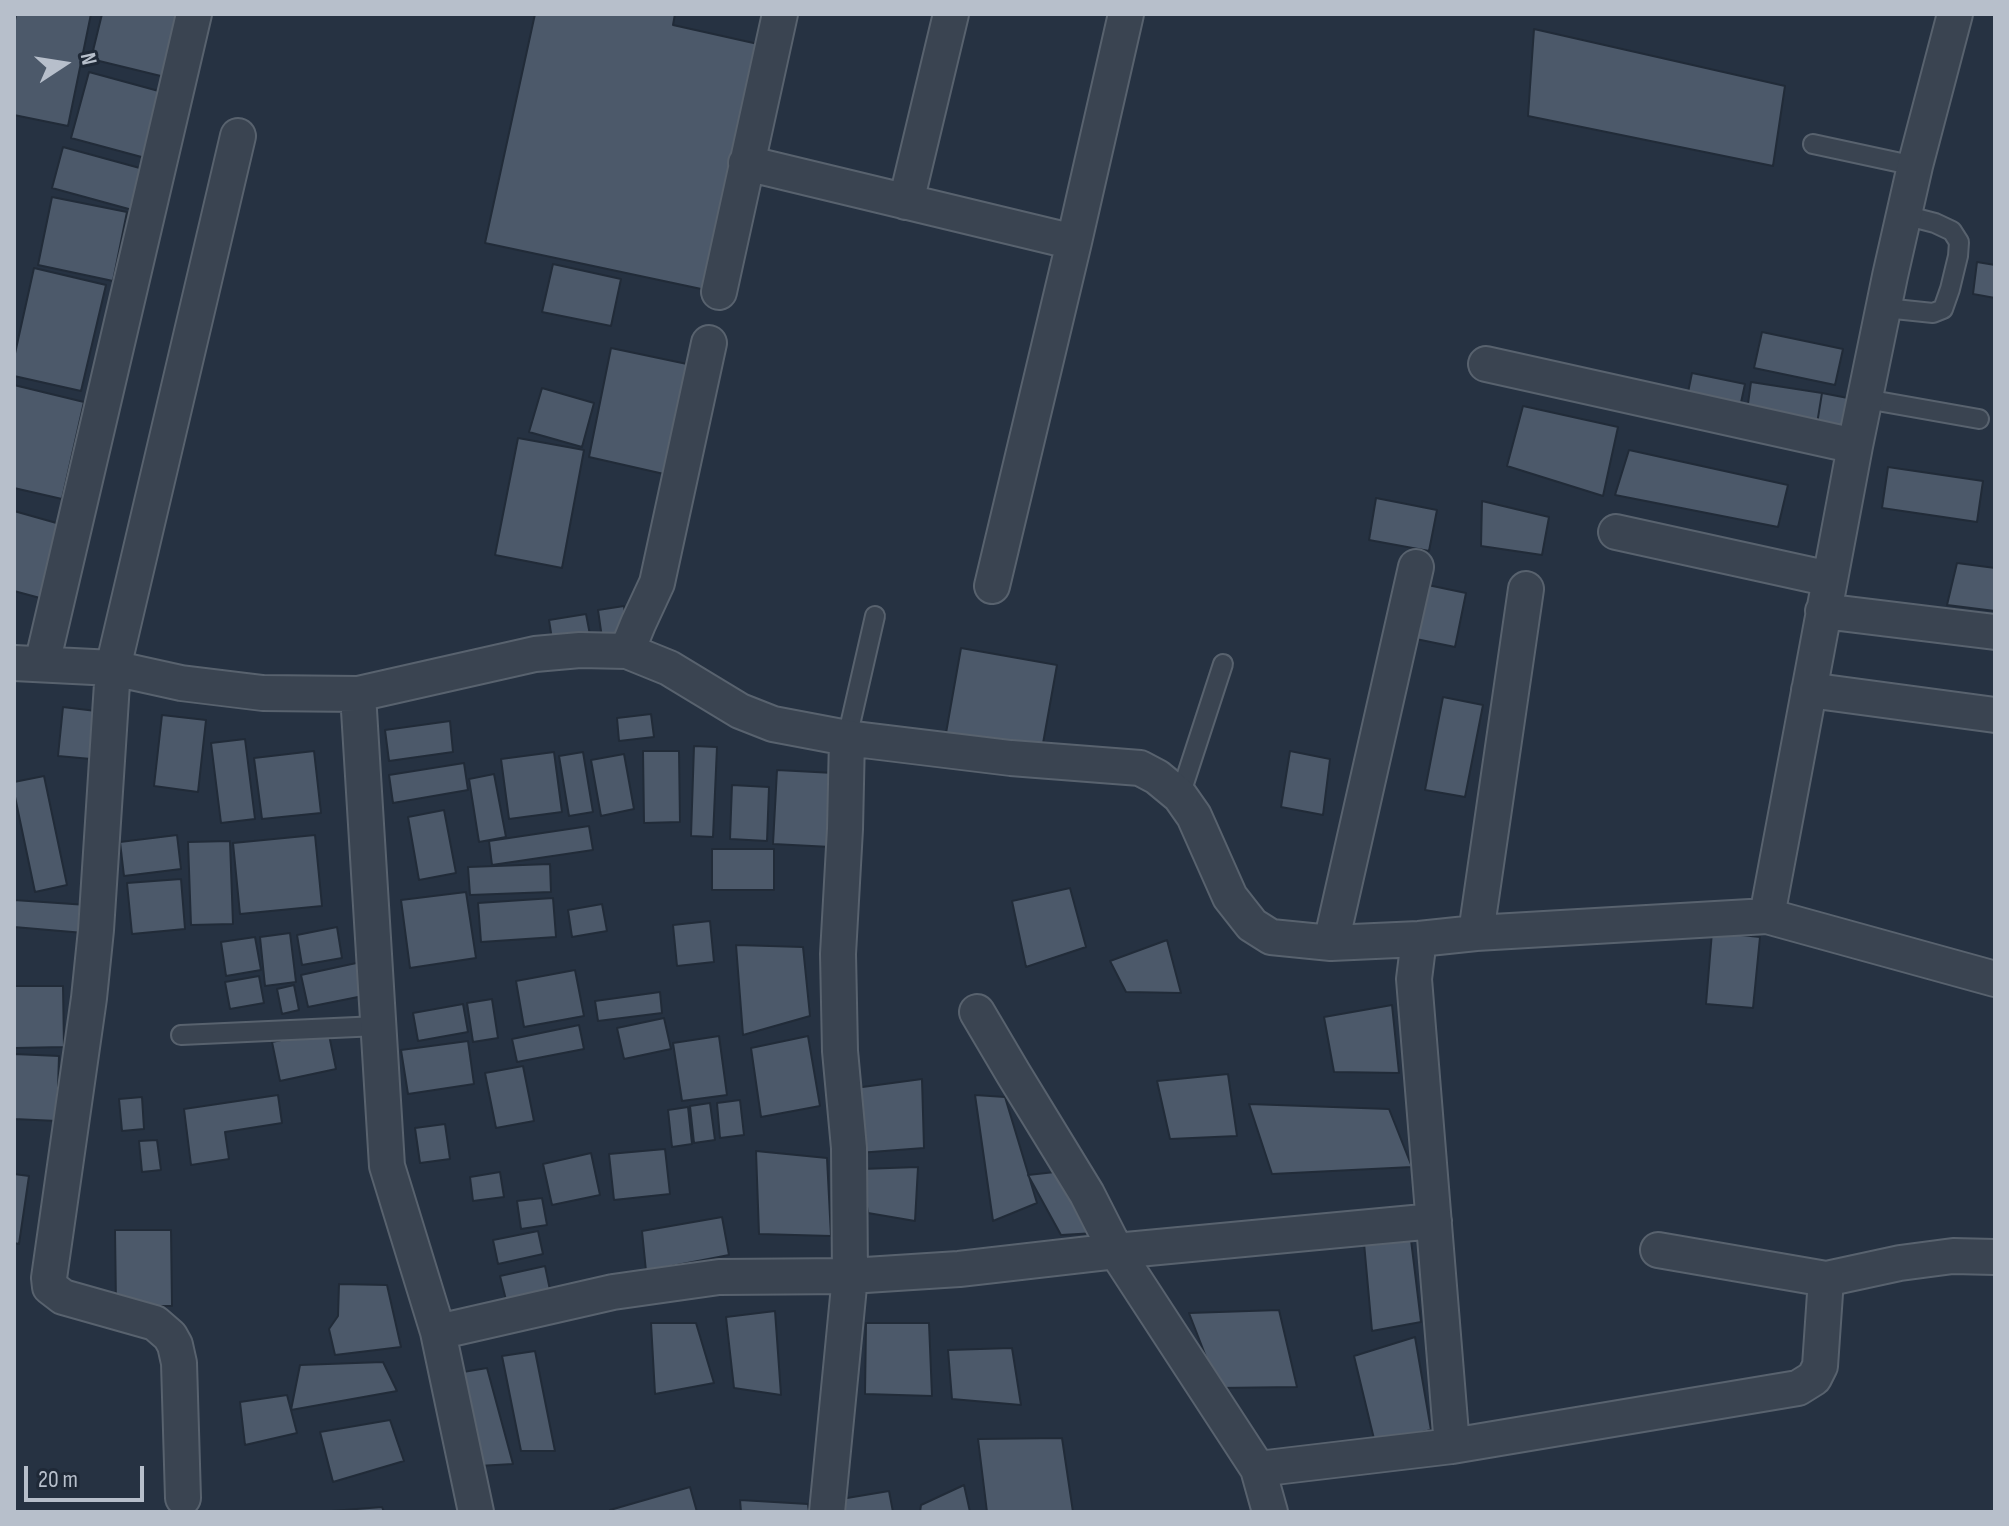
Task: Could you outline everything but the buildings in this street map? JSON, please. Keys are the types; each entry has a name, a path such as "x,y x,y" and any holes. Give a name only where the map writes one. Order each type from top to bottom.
{"street":[{"path":"194,14 28,664 113,668 181,683 263,693 358,694 535,654 580,650 632,637"},
{"path":"719,292 780,14"},
{"path":"906,202 951,14"},
{"path":"992,586 1126,14"},
{"path":"1767,916 1855,446 1915,166 1955,14"},
{"path":"183,1498 179,1363 170,1336 155,1323 63,1297 50,1287 49,1278 89,998 113,668 238,136"},
{"path":"746,163 1074,242"},
{"path":"632,637 657,583 709,343"},
{"path":"1486,364 1855,446"},
{"path":"1616,532 1826,595 1995,632"},
{"path":"1331,943 1416,567"},
{"path":"1476,933 1526,589"},
{"path":"632,637 669,668 740,711 773,724 847,738 1011,758 1140,768 1180,796 1194,816 1230,897 1252,925 1271,937 1331,943 1767,916 1995,979"},
{"path":"1809,690 1995,715"},
{"path":"358,694 387,1166 438,1332 476,1512"},
{"path":"827,1512 850,1276 849,1148 840,1051 838,954 847,738"},
{"path":"1419,939 1414,979 1452,1446"},
{"path":"977,1012 1087,1194 1116,1251 1258,1469 1270,1512"},
{"path":"438,1332 613,1292 719,1277 850,1276 959,1269 1434,1221"},
{"path":"1658,1250 1826,1279 1900,1263 1953,1256 1995,1257"},
{"path":"1258,1469 1452,1446 1798,1388 1814,1378 1820,1366 1826,1279"}],"lane":[{"path":"1813,144 1915,166"},
{"path":"1885,308 1933,313 1943,309 1958,256 1959,242 1952,231 1904,215"},
{"path":"1866,399 1979,419"},
{"path":"847,738 875,616"},
{"path":"1180,796 1223,664"},
{"path":"181,1035 378,1026"}]}
